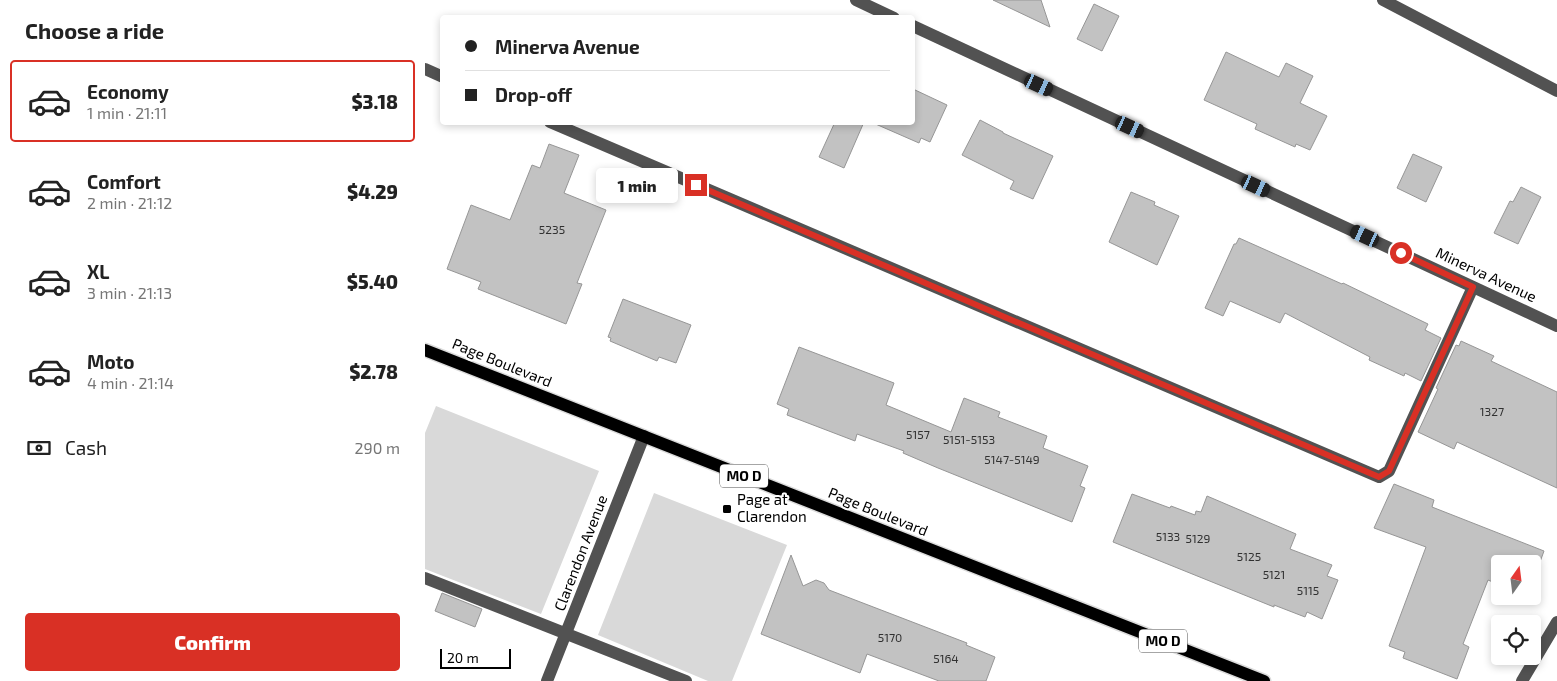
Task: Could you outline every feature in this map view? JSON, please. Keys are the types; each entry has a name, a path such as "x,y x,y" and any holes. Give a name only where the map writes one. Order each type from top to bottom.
{"main road":[{"name":"Page Boulevard","path":"425,350 1264,681"}],"street":[{"path":"856,0 888,15"},
{"path":"1383,0 1557,91"},
{"name":"Minerva Avenue","path":"915,27 1557,326"},
{"path":"425,69 440,76"},
{"path":"557,125 1379,477 1389,471 1473,287"},
{"name":"Clarendon Avenue","path":"547,681 644,436"},
{"path":"425,578 686,681"},
{"path":"1522,681 1557,622"}],"shaded area":[{"path":"436,406 599,471 541,614 425,569 425,433"},
{"path":"654,493 787,545 732,681 708,681 598,635"}],"building":[{"path":"993,0 1041,0 1050,27"},
{"path":"1094,4 1119,16 1102,51 1077,39"},
{"path":"1226,52 1279,77 1286,63 1313,76 1300,103 1327,116 1310,150 1296,144 1295,147 1255,129 1257,124 1204,100"},
{"path":"915,90 947,105 930,142 921,138 919,143 878,125 915,125"},
{"path":"980,120 1053,156 1033,199 1010,189 1014,181 962,155"},
{"path":"834,125 863,125 844,168 819,157"},
{"path":"549,144 579,155 564,193 606,210 577,283 582,284 566,324 478,289 481,282 447,269 471,205 510,220 532,165 540,168"},
{"path":"1413,154 1442,167 1426,202 1397,188"},
{"path":"1521,187 1541,197 1518,244 1494,233 1510,201 1513,202"},
{"path":"1131,192 1155,202 1154,205 1179,216 1157,265 1109,242"},
{"path":"1239,238 1343,283 1428,324 1425,330 1441,338 1421,381 1405,373 1404,376 1369,360 1370,357 1285,313 1280,323 1230,301 1223,316 1205,308 1234,244 1236,244"},
{"path":"623,299 691,325 676,363 659,357 657,361 610,341 611,338 608,337"},
{"path":"1461,341 1494,356 1491,361 1557,392 1557,488 1457,442 1454,449 1418,432 1456,345 1459,346"},
{"path":"799,347 894,383 886,405 951,432 964,398 1000,412 998,417 1047,436 1043,448 1088,466 1080,486 1085,488 1072,522 938,468 903,453 904,451 857,434 855,441 787,415 789,409 777,404"},
{"path":"1394,484 1434,500 1432,507 1544,551 1541,559 1541,555 1491,555 1491,581 1488,580 1463,644 1469,647 1457,679 1403,658 1405,652 1389,646 1426,547 1374,528"},
{"path":"1132,494 1195,515 1196,511 1201,512 1207,496 1296,534 1290,549 1332,565 1327,576 1338,580 1322,619 1307,612 1305,617 1274,605 1274,607 1113,542"},
{"path":"791,555 803,586 816,580 824,583 829,590 967,643 966,645 995,657 986,681 939,681 867,654 860,673 761,634"},
{"path":"442,593 482,609 475,627 435,611"}],"place":[{"name":"Page at Clarendon","path":"727,509"}],"route":[{"path":"696,185 1379,477 1389,471 1473,287 1401,253"}]}
